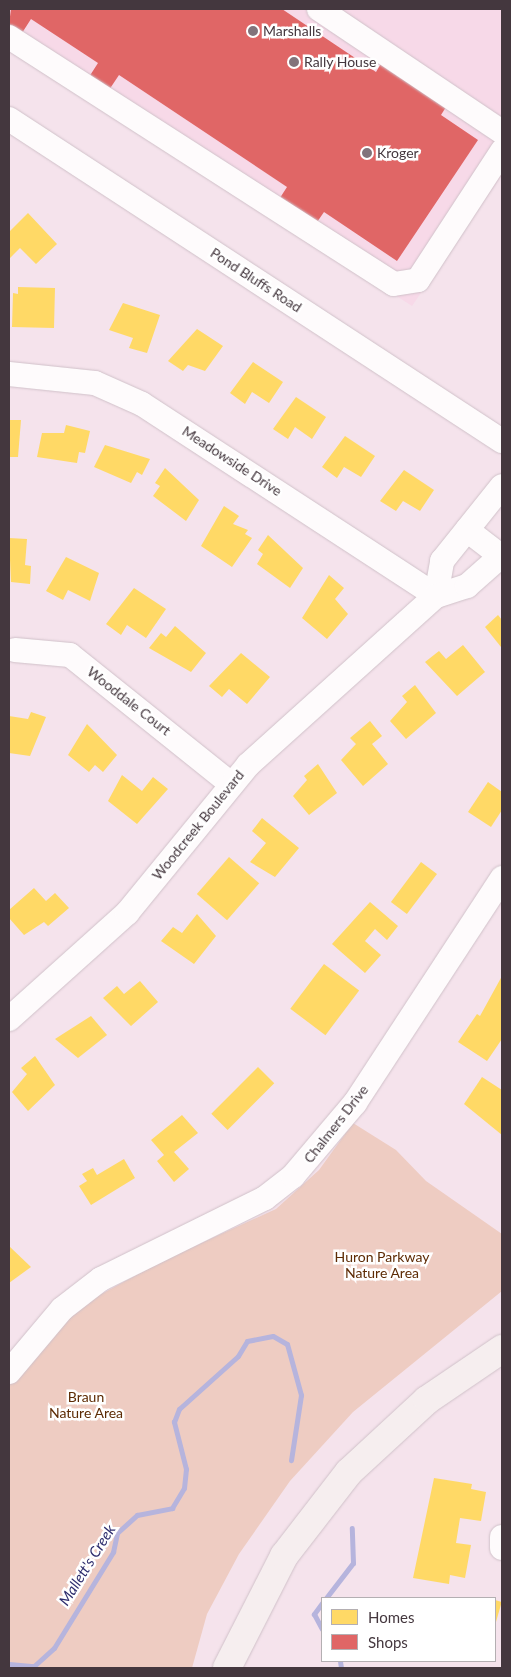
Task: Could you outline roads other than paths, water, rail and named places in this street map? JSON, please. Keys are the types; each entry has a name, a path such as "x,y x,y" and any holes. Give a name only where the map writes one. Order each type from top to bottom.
{"main road":[{"path":"227,1668 284,1556 349,1472 427,1400 502,1349"}],"street":[{"path":"319,9 502,132"},
{"path":"9,36 394,284 418,280 502,151"},
{"name":"Pond Bluffs Road","path":"9,120 502,442"},
{"name":"Meadowside Drive","path":"9,374 94,383 142,404 436,596"},
{"path":"436,596 442,561 502,486"},
{"path":"467,530 502,556"},
{"name":"Woodcreek Boulevard","path":"9,1019 83,957 127,913 230,783 436,596 467,586 502,556"},
{"name":"Wooddale Court","path":"15,650 70,655 230,783"},
{"name":"Chalmers Drive","path":"9,1372 62,1308 101,1279 265,1198 293,1176 356,1103 502,878"},
{"path":"502,1537 502,1548"}],"waterway":[{"name":"Mallett's Creek","path":"9,1664 34,1666 54,1648 113,1552 117,1533 137,1515 172,1508 184,1488 186,1469 174,1422 179,1409 238,1356 247,1341 273,1336 287,1344 301,1395 291,1460"},
{"name":"Mallett's Creek","path":"327,1597 353,1563 352,1528"},
{"name":"Mallett's Creek","path":"321,1604 314,1614 321,1627"},
{"name":"Mallett's Creek","path":"340,1662 341,1668"}],"place":[{"name":"Marshalls","path":"253,31"},
{"name":"Rally House","path":"294,62"},
{"name":"Kroger","path":"367,153"}],"park label":[{"name":"Huron Parkway Nature Area","path":"382,1266"},
{"name":"Braun Nature Area","path":"86,1405"}]}
